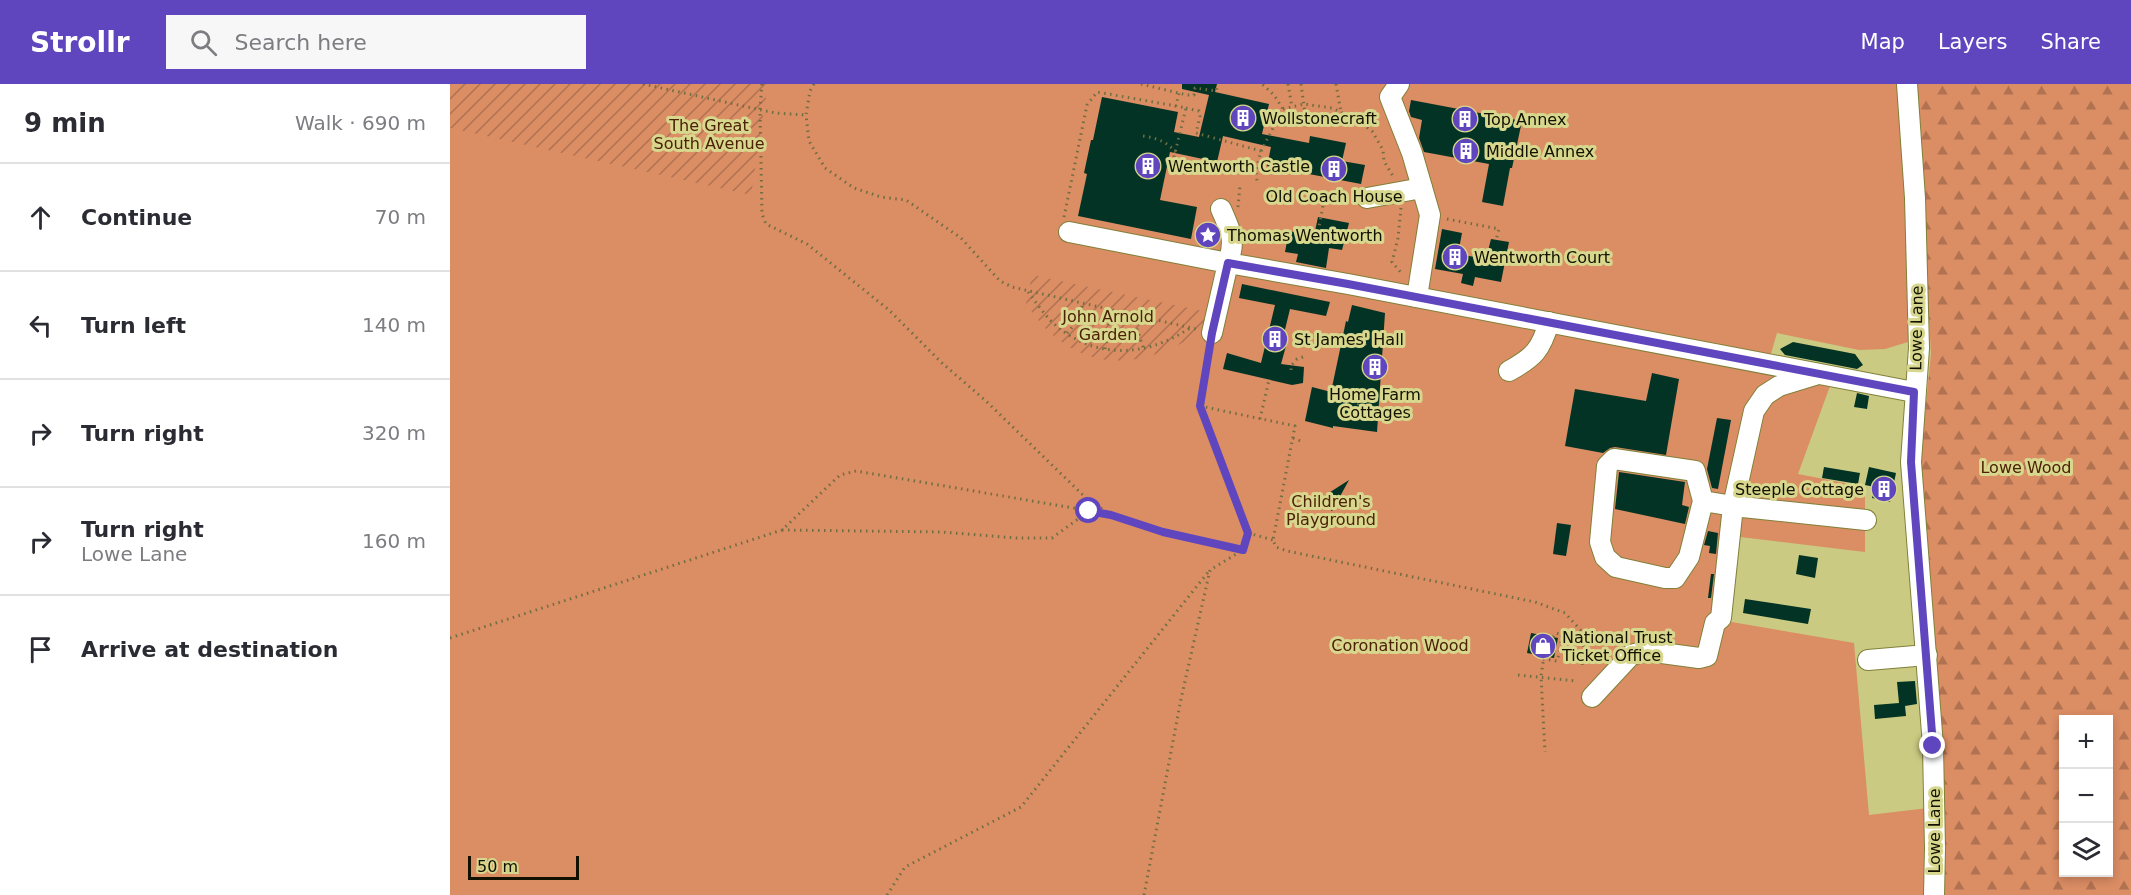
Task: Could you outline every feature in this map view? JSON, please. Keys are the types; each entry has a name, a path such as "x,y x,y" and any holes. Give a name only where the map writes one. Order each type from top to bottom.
{"street":[{"path":"1399,84 1390,97 1412,153 1430,215 1410,296"},
{"name":"Lowe Lane","path":"1907,84 1916,209 1919,348 1914,392 1911,462 1933,746 1934,895"},
{"path":"1367,198 1422,188"},
{"path":"1212,333 1233,247 1232,237 1221,209"},
{"path":"1069,232 1914,392"},
{"path":"1509,371 1523,363 1541,346 1549,322"},
{"path":"1592,697 1631,655 1647,651 1699,658 1707,656 1715,623 1721,618 1733,506 1754,411 1765,395 1779,386 1817,374"},
{"path":"1614,459 1695,471 1703,501 1689,557 1675,578 1665,578 1616,567 1605,556 1600,542 1607,466 1614,459"},
{"path":"1703,501 1866,520"},
{"path":"1868,660 1927,656"}],"path":[{"path":"642,84 760,109 806,115"},
{"path":"762,84 760,109 762,214 766,224 807,244 889,310 1067,482 1111,515"},
{"path":"814,84 810,91 806,115 809,141 825,168 854,188 906,201 961,237 1000,281 1027,291 1212,333 1200,406 1248,533 1243,550 1210,570 1021,807 905,867 887,895"},
{"path":"1141,84 1194,95 1195,88 1216,91 1218,84"},
{"path":"1262,84 1274,94 1283,109"},
{"path":"1288,84 1292,107"},
{"path":"1300,84 1307,128"},
{"path":"1336,84 1341,112"},
{"path":"1069,232 1062,231 1087,105 1097,92 1199,111 1196,133 1261,151"},
{"path":"1176,106 1179,93"},
{"path":"1283,109 1304,104 1332,108 1372,131 1383,150 1384,161 1395,179 1401,207 1398,238 1392,262 1404,275 1410,296"},
{"path":"1143,136 1158,138 1171,146 1175,155 1185,108"},
{"path":"1257,183 1261,151 1283,109"},
{"path":"1317,237 1326,190"},
{"path":"1430,215 1499,229 1496,240"},
{"path":"1027,291 1051,321 1066,333 1105,349 1144,350 1159,346 1190,328"},
{"path":"1066,333 1076,323 1083,304"},
{"path":"1105,349 1111,310"},
{"path":"1140,317 1137,329 1144,350"},
{"path":"1338,346 1341,332"},
{"path":"1365,345 1366,336"},
{"path":"1291,370 1291,366 1297,359 1303,357"},
{"path":"1260,419 1269,380"},
{"path":"1355,409 1360,399"},
{"path":"1200,406 1295,426 1272,540 1276,547 1535,602 1565,613 1585,635 1582,666"},
{"path":"1293,438 1303,442"},
{"path":"782,530 840,475 856,471 1111,515 1163,532 1243,550"},
{"path":"450,638 782,530 942,532 1016,538 1052,538 1089,511"},
{"path":"1248,533 1272,540"},
{"path":"1144,895 1181,699 1210,570"},
{"path":"1545,752 1541,676 1544,658 1557,661 1562,635 1556,633 1553,637"},
{"path":"1560,650 1583,656"},
{"path":"1518,675 1576,681"}],"green space":[{"path":"450,84 1897,84 1906,213 1908,342 1885,349 1859,350 1777,333 1765,374 1830,386 1798,474 1865,487 1865,552 1732,536 1720,620 1854,643 1869,815 1928,808 1926,895 450,895"},
{"name":"The Great South Avenue","path":"450,84 768,84 751,195 450,128"},
{"name":"Lowe Wood","path":"1912,84 2131,84 2131,895 1942,895 1920,465 1931,353"},
{"name":"John Arnold Garden","path":"1032,275 1212,313 1208,328 1166,350 1145,357 1124,360 1103,359 1083,354 1063,343 1043,326 1026,304"}],"building":[{"path":"1182,84 1217,84 1215,92 1269,104 1262,134 1309,143 1310,136 1346,143 1342,161 1365,165 1361,184 1267,166 1271,147 1223,136 1217,162 1170,152 1160,200 1197,207 1191,239 1078,216 1087,174 1084,173 1102,97 1178,112 1174,132 1199,137 1209,95 1182,89"},
{"path":"1411,100 1522,121 1503,206 1482,202 1489,164 1424,152 1419,138 1422,120 1411,117 1409,111"},
{"path":"1318,217 1349,223 1342,250 1329,248 1326,268 1296,262 1298,254 1285,252 1289,231 1314,236"},
{"name":"Wentworth Court","path":"1442,229 1462,233 1458,254 1486,259 1491,239 1509,242 1501,282 1475,277 1473,286 1461,283 1463,274 1435,269"},
{"path":"1242,284 1330,302 1326,316 1290,309 1281,346 1286,346 1281,364 1304,367 1303,383 1292,385 1223,369 1227,353 1261,363 1275,305 1239,298"},
{"path":"1352,305 1385,313 1377,432 1333,426 1333,428 1305,421 1312,387 1331,392 1346,321 1348,322"},
{"path":"1793,342 1855,354 1863,365 1857,369 1785,355 1780,349"},
{"path":"1652,373 1679,379 1666,455 1615,447 1603,453 1565,446 1575,389 1646,401"},
{"path":"1857,393 1869,396 1867,409 1854,407"},
{"path":"1717,418 1731,420 1718,489 1712,488 1707,469"},
{"path":"1824,467 1860,473 1858,484 1822,478"},
{"name":"Steeple Cottage","path":"1869,467 1896,473 1890,502 1872,498 1875,487 1865,485"},
{"path":"1619,472 1685,482 1682,505 1689,507 1685,524 1615,509"},
{"path":"1349,480 1332,511 1324,505 1324,496"},
{"path":"1557,523 1571,525 1566,556 1553,554"},
{"path":"1708,531 1718,533 1716,554 1709,553 1710,546 1704,545"},
{"path":"1799,555 1818,558 1815,578 1796,574"},
{"path":"1711,574 1714,574 1711,598 1708,598"},
{"path":"1745,599 1811,609 1808,624 1743,613"},
{"name":"National Trust Ticket Office","path":"1531,633 1558,638 1554,658 1527,653"},
{"path":"1915,681 1917,704 1905,706 1906,716 1875,719 1874,705 1899,703 1897,682"}],"place":[{"name":"Wollstonecraft","path":"1243,118"},
{"name":"Top Annex","path":"1465,119"},
{"name":"Middle Annex","path":"1466,151"},
{"name":"Wentworth Castle","path":"1148,166"},
{"name":"Old Coach House","path":"1334,169"},
{"name":"Thomas Wentworth","path":"1208,235"},
{"name":"Wentworth Court","path":"1455,257"},
{"name":"St James' Hall","path":"1275,339"},
{"name":"Home Farm Cottages","path":"1375,367"},
{"name":"Steeple Cottage","path":"1884,489"},
{"name":"National Trust Ticket Office","path":"1543,646"}],"route":[{"path":"1089,511 1111,515 1163,532 1243,550 1248,533 1200,406 1212,333 1228,263 1914,392 1911,462 1933,746"}],"park label":[{"name":"Children's Playground","path":"1331,510"},
{"name":"Coronation Wood","path":"1400,645"}]}
